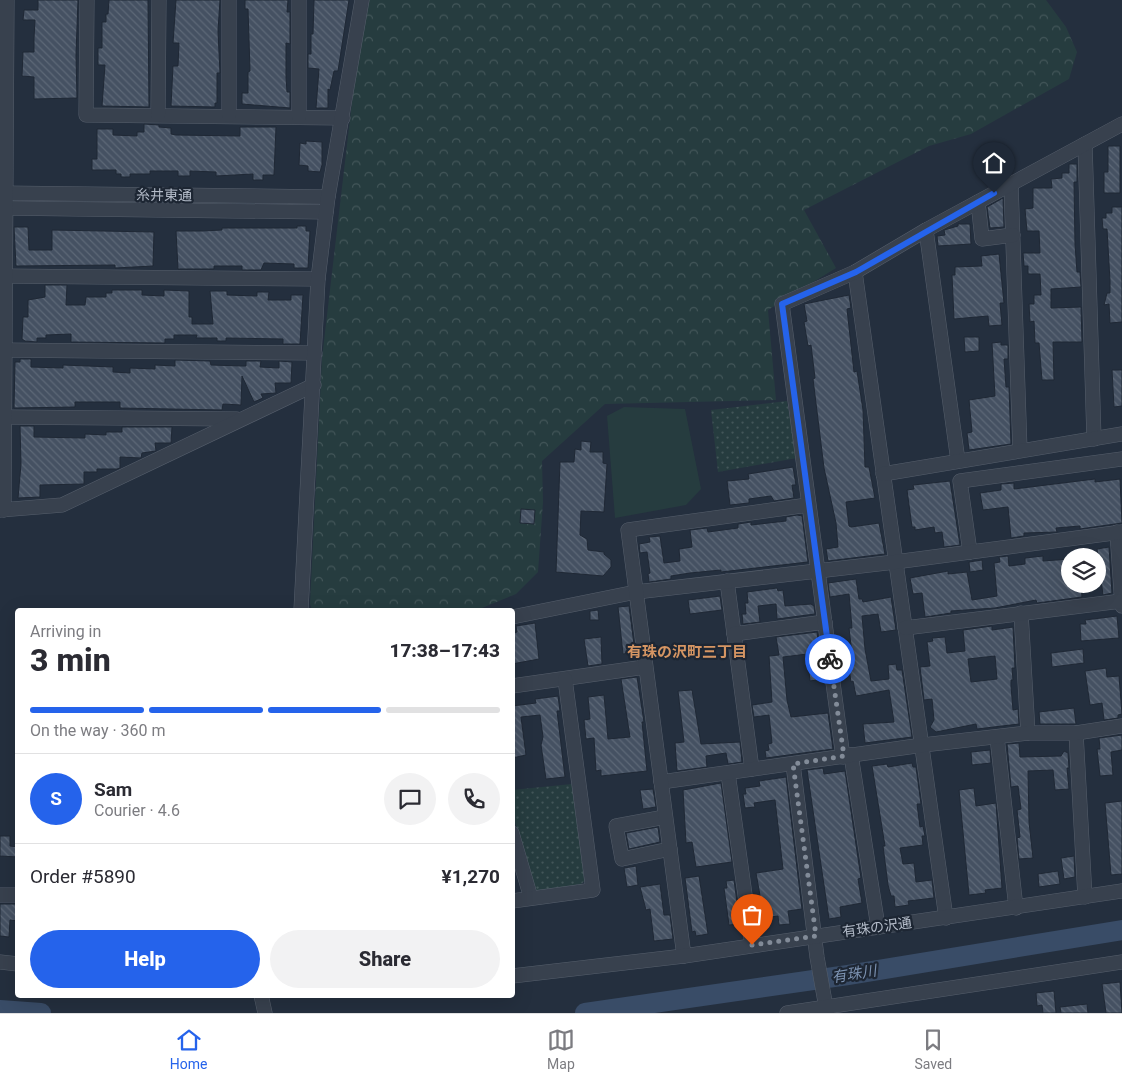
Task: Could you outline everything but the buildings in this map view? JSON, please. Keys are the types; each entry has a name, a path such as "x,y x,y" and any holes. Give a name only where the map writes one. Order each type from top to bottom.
{"street":[{"path":"7,0 2,276 2,510 62,505 314,385"},
{"path":"87,0 86,114 343,118"},
{"path":"158,115 159,0"},
{"path":"229,0 229,115"},
{"path":"299,0 299,117"},
{"path":"301,608 318,279 328,197 362,0"},
{"path":"878,927 825,622 782,304 856,272 926,230 1122,124"},
{"path":"1084,144 1094,439"},
{"path":"1011,184 1020,450"},
{"name":"糸井東通","path":"3,193 328,197"},
{"path":"978,202 982,238 1013,235"},
{"name":"糸井東通","path":"3,208 326,212"},
{"path":"926,230 958,461"},
{"path":"856,272 882,474 923,745 946,918"},
{"path":"2,276 318,279"},
{"path":"2,350 315,353"},
{"path":"2,417 240,420"},
{"path":"882,474 1122,434"},
{"path":"970,552 960,481 1122,459"},
{"path":"684,956 628,530 808,505"},
{"path":"515,616 636,592 895,562 1120,532 1122,606"},
{"path":"727,581 752,770"},
{"path":"905,628 1122,601"},
{"path":"1021,613 1028,733"},
{"path":"734,634 825,622"},
{"path":"515,686 645,667"},
{"path":"515,900 592,890 564,679"},
{"path":"661,782 923,745 1028,733 1076,733 1122,726"},
{"path":"1076,733 1085,897"},
{"path":"996,737 1016,908"},
{"path":"793,764 816,936 817,957 825,1006"},
{"path":"728,773 752,945"},
{"path":"665,817 616,826 622,858 670,850"},
{"path":"515,843 531,898"},
{"name":"有珠の沢通","path":"515,976 684,956 1122,891"},
{"path":"0,895 15,895"},
{"path":"0,962 15,964"},
{"path":"787,1013 825,1006 1122,965"},
{"path":"262,998 265,1013"}],"green space":[{"path":"364,0 1046,0 1066,27 1077,52 1069,79 971,134 929,146 804,210 836,268 768,310 776,400 605,404 542,461 543,502 538,572 516,594 482,608 311,608 310,604 322,358"},
{"path":"787,401 797,458 718,472 711,410"},
{"path":"624,407 685,409 701,489 686,505 615,518 607,416"},
{"path":"572,784 586,880 581,884 540,893 533,888 515,822 515,790"}],"waterway":[{"name":"有珠川","path":"585,1013 848,975 1122,930"},
{"name":"有珠川","path":"0,1010 41,1013"}],"way so far":[{"path":"752,945 816,936 793,764 844,756 830,659"}],"district":[{"name":"有珠の沢町三丁目","path":"687,652"}],"route":[{"path":"830,659 782,304 856,272 926,230 994,193"}]}
